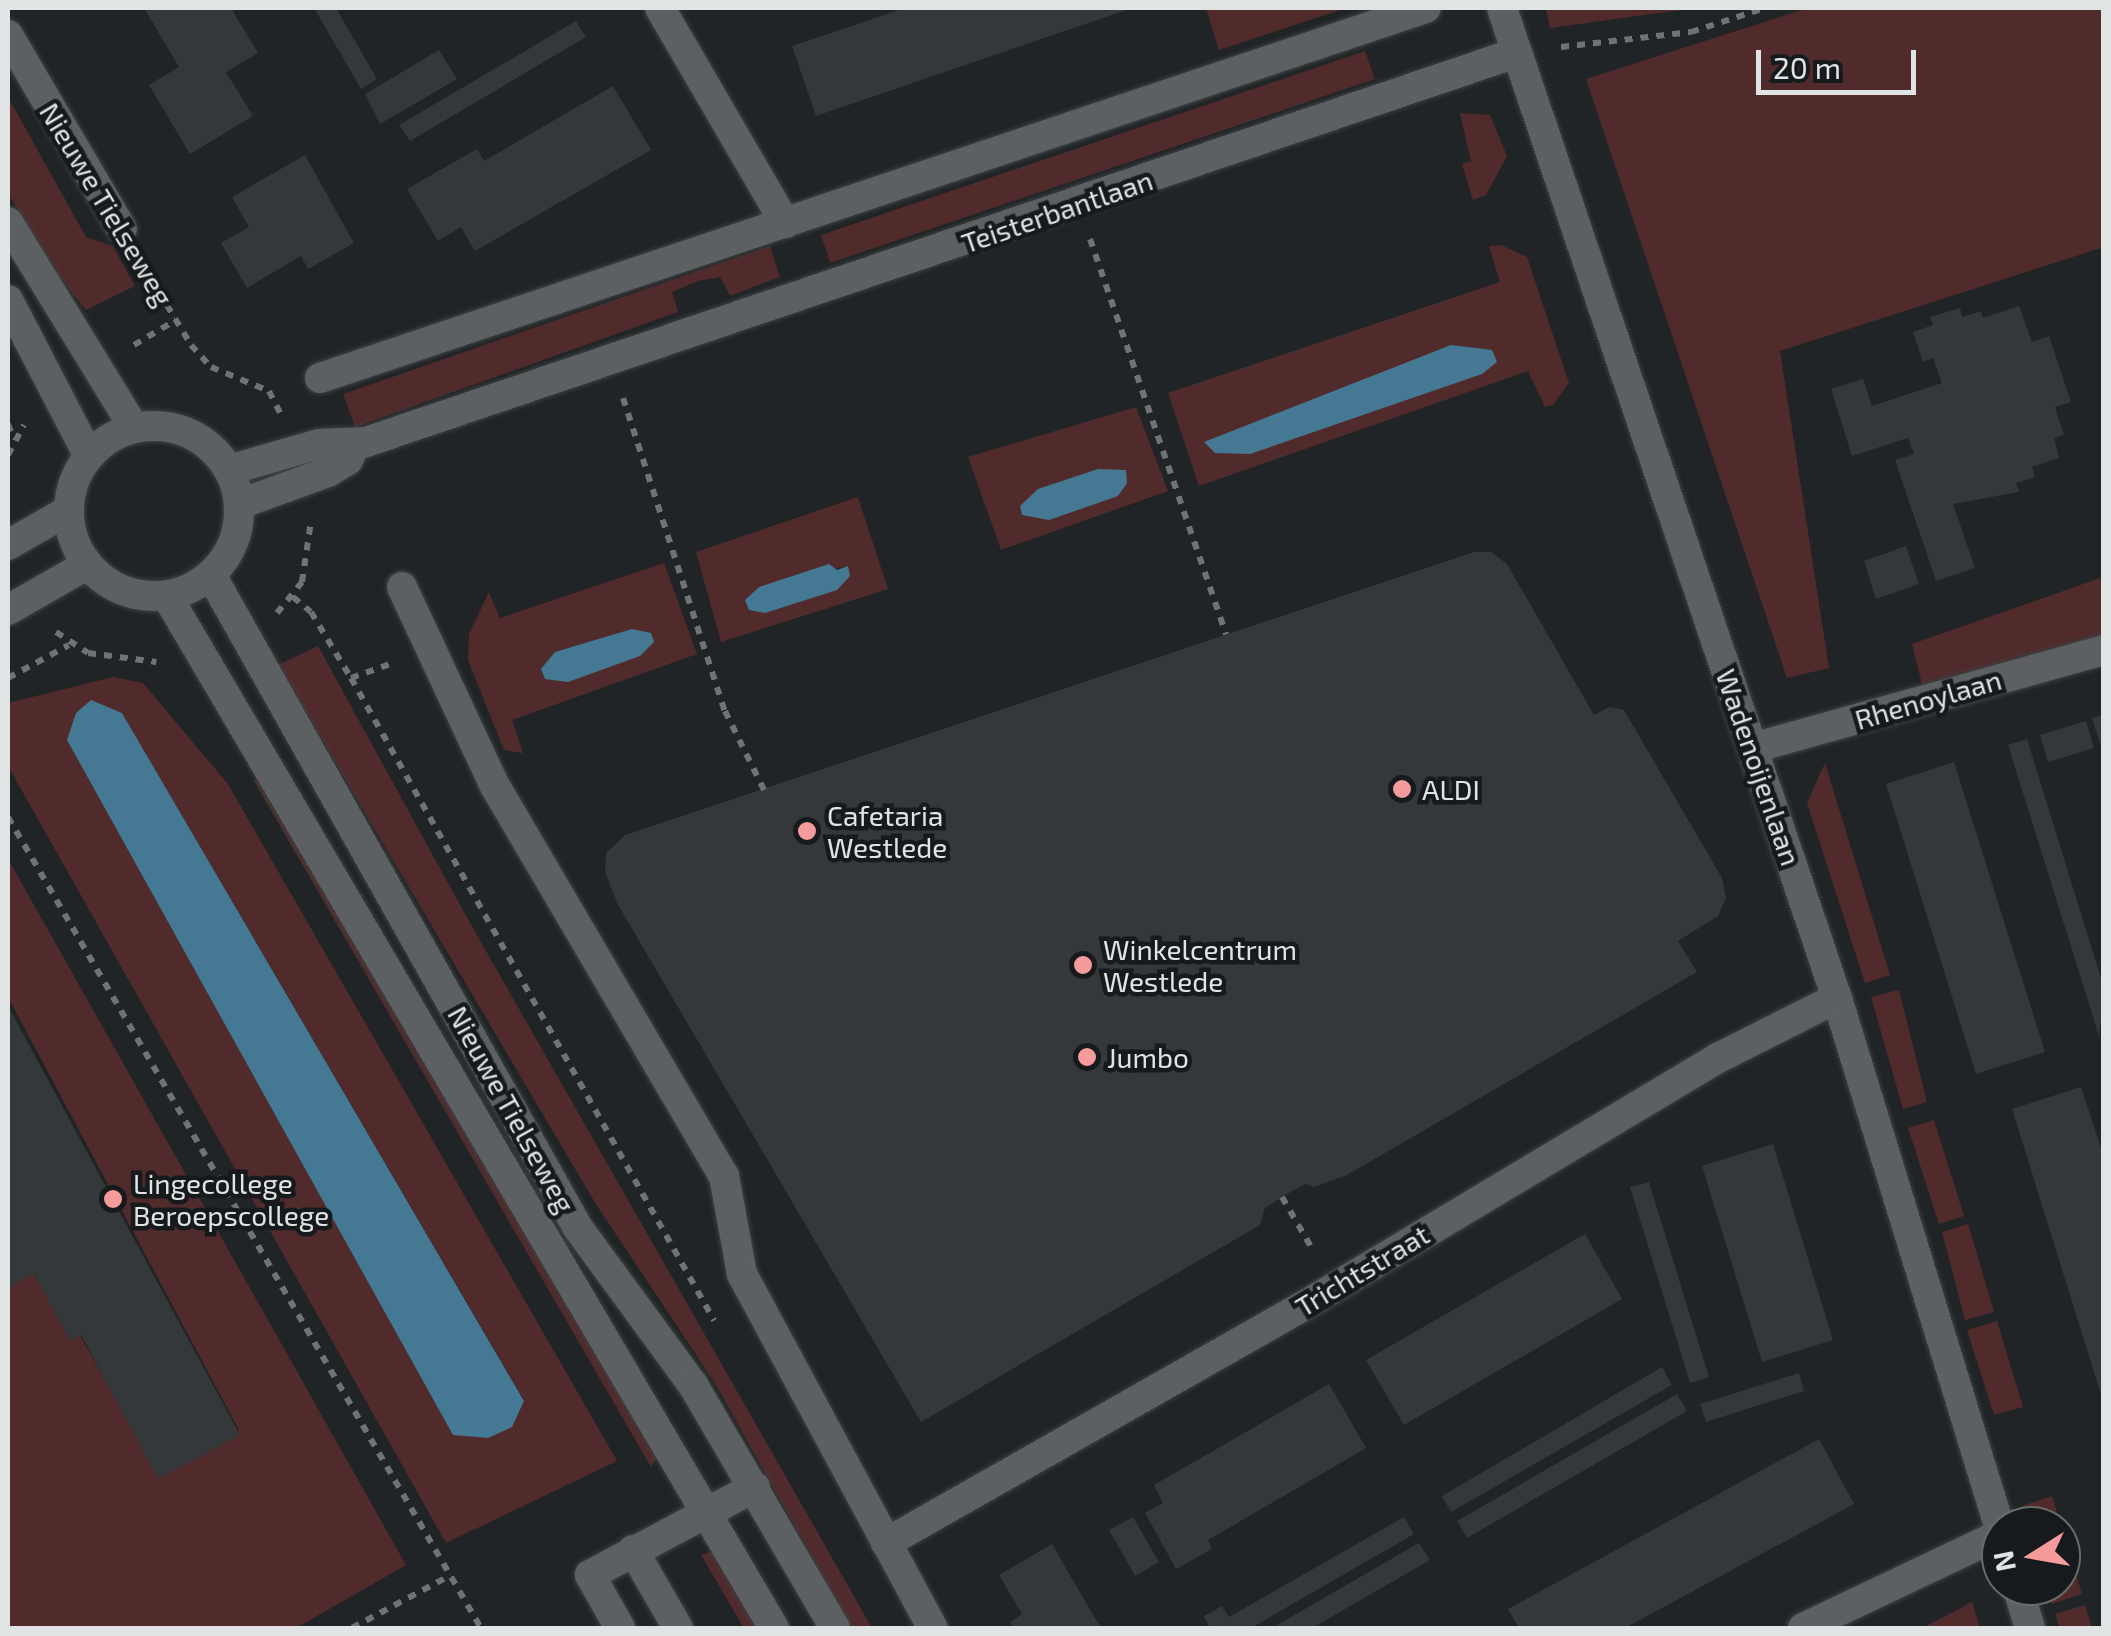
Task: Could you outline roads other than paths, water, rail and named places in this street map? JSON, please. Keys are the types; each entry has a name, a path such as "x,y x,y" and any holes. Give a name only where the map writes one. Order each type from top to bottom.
{"street":[{"path":"660,8 785,223"},
{"path":"320,378 1426,8"},
{"name":"Wadenoijenlaan","path":"1502,8 1838,998 1993,1506"},
{"name":"Nieuwe Tielseweg","path":"8,35 122,230"},
{"name":"Teisterbantlaan","path":"230,470 320,444 355,445 1077,205 1516,52"},
{"path":"8,222 134,428"},
{"path":"8,300 89,456"},
{"path":"134,428 189,433 230,470 240,504 229,553 211,575 167,596 122,591 88,564 74,539 69,510 89,456 134,428"},
{"name":"Teisterbantlaan","path":"240,504 328,472 348,460 355,445"},
{"path":"8,544 69,510"},
{"path":"8,610 88,564"},
{"name":"Nieuwe Tielseweg","path":"211,575 578,1228 693,1385 835,1628"},
{"path":"402,588 496,786 724,1176 742,1274 933,1628"},
{"name":"Nieuwe Tielseweg","path":"167,596 774,1628"},
{"name":"Rhenoylaan","path":"1753,748 2104,650"},
{"name":"Trichtstraat","path":"886,1543 1335,1287 1718,1058 1838,998"},
{"path":"620,1628 590,1574 706,1509 755,1487"},
{"path":"1803,1628 1981,1543"},
{"path":"633,1550 678,1628"}],"water":[{"path":"1451,345 1492,350 1497,362 1482,374 1250,454 1215,453 1204,442"},
{"path":"1098,469 1126,470 1127,483 1118,496 1049,520 1022,515 1020,506 1038,489"},
{"path":"829,564 837,570 848,566 850,576 837,590 765,613 749,610 745,600 759,587"},
{"path":"632,629 651,633 654,642 640,656 568,682 545,679 541,669 555,652"},
{"path":"91,700 122,713 524,1401 512,1427 488,1438 453,1435 67,740 76,713"}],"place":[{"name":"ALDI","path":"1402,789"},
{"name":"Cafetaria Westlede","path":"807,831"},
{"name":"Winkelcentrum Westlede","path":"1083,965"},
{"name":"Jumbo","path":"1087,1057"},
{"name":"Lingecollege Beroepscollege","path":"113,1199"}]}
